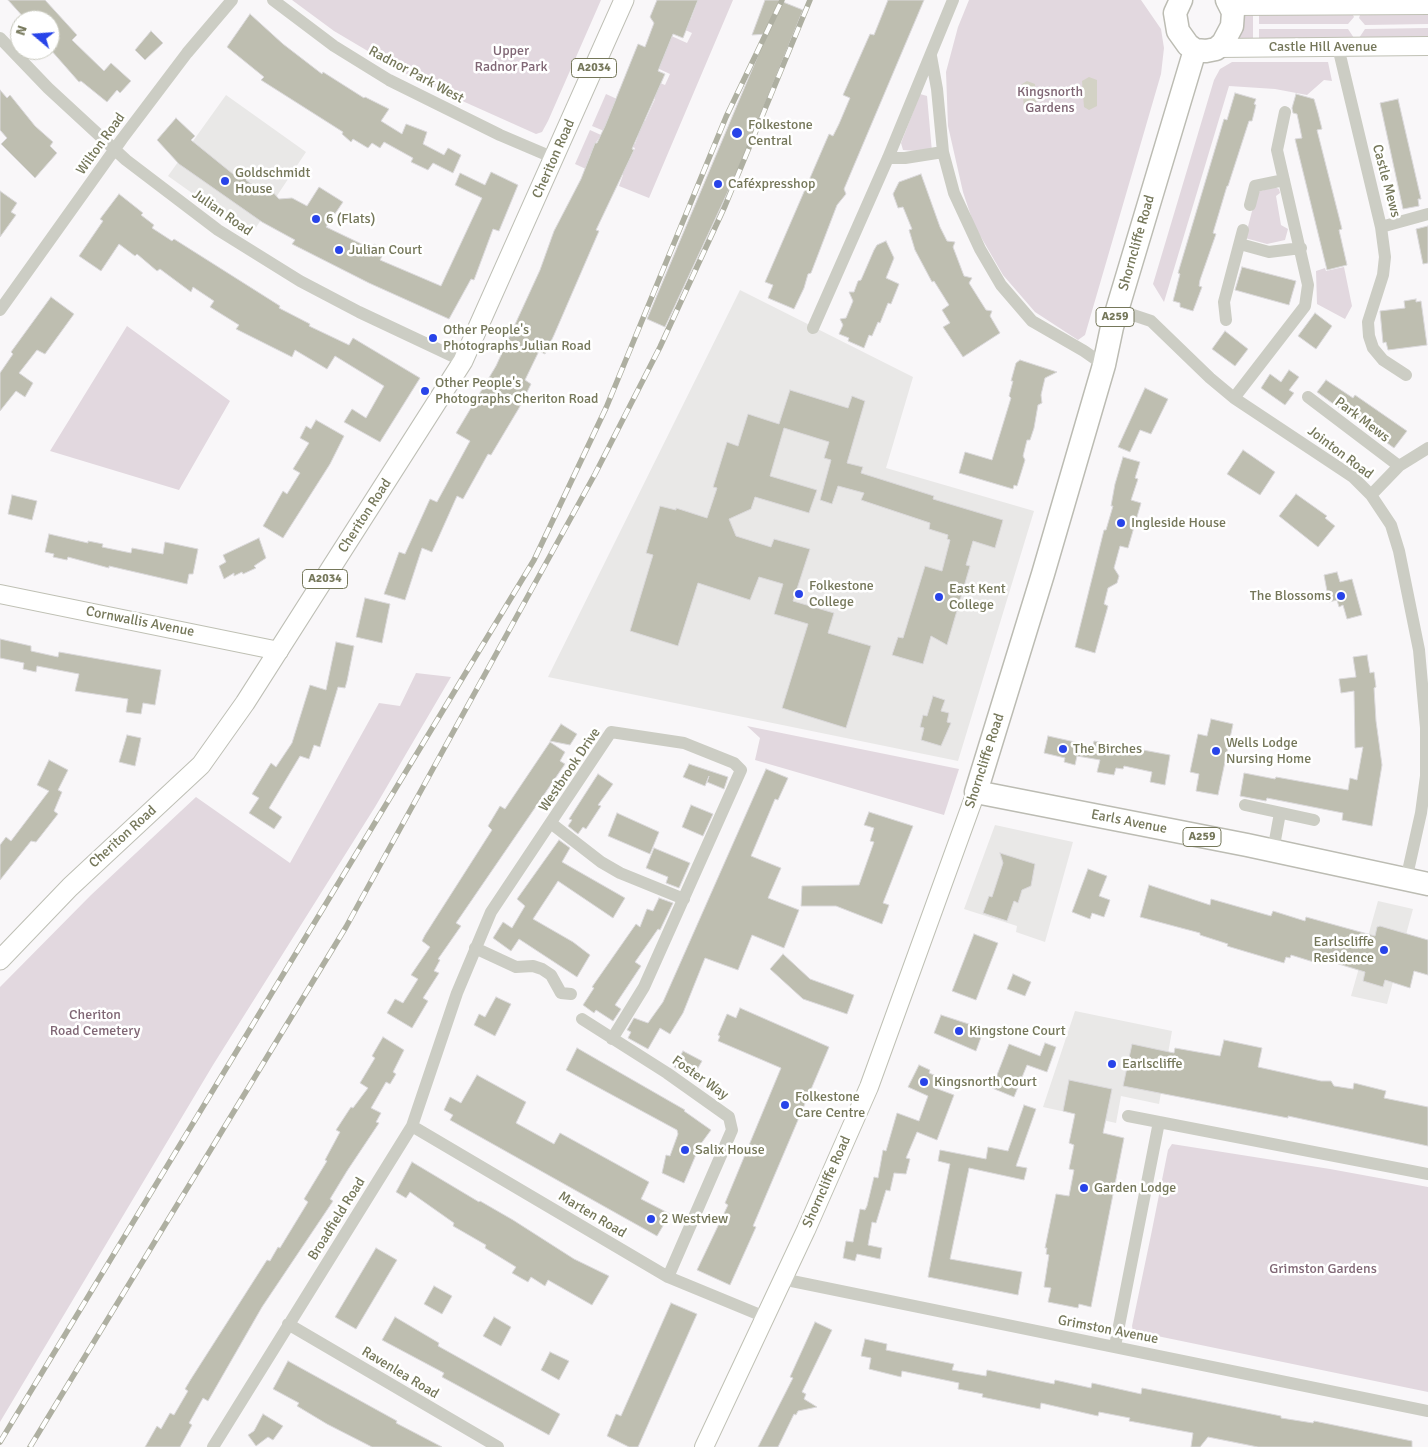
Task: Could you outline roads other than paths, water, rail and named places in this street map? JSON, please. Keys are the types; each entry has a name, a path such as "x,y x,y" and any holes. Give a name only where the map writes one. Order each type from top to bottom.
{"highway":[{"path":"1178,1 1175,13 1178,31 1184,41 1195,50 1206,51 1218,48 1223,44 1232,26 1230,3"},
{"name":"Shorncliffe Road","path":"976,792 991,748 1195,50"},
{"name":"Earls Avenue","path":"976,792 1428,884"}],"main road":[{"name":"Cheriton Road","path":"0,960 70,886 201,765 231,725 463,361 624,0"},
{"path":"1230,3 1428,5"},
{"name":"Castle Hill Avenue","path":"1218,48 1428,46"},
{"name":"Cornwallis Avenue","path":"0,594 279,651"},
{"name":"Shorncliffe Road","path":"704,1447 782,1280 886,1044 976,792"}],"street":[{"name":"Wilton Road","path":"0,310 114,150 188,53 232,0"},
{"name":"Radnor Park West","path":"273,0 334,46 389,80 500,135 554,158"},
{"path":"813,328 888,158 953,0"},
{"name":"Julian Road","path":"0,38 48,88 114,150 218,230 267,262 359,312 463,361"},
{"name":"Castle Mews","path":"1338,47 1356,96 1381,227 1428,214"},
{"path":"931,56 944,152 954,193 980,250 1006,292 1032,321 1084,351 1104,365"},
{"path":"1234,398 1305,306 1308,284 1277,150 1285,112"},
{"path":"888,158 944,152"},
{"path":"1250,205 1255,186 1284,180"},
{"path":"1381,227 1386,258 1383,275 1368,322 1369,336 1372,348 1383,360 1406,375"},
{"path":"1226,320 1224,302 1243,230"},
{"path":"1240,244 1270,252 1301,248"},
{"name":"Jointon Road","path":"1118,310 1151,321 1210,378 1234,398 1353,477 1370,495 1391,526 1424,649 1426,776 1421,813 1406,880"},
{"name":"Park Mews","path":"1308,397 1399,466"},
{"path":"1370,495 1399,466 1428,448"},
{"name":"Westbrook Drive","path":"456,993 491,912 552,824 611,732 684,744 734,763 741,770 644,987 612,1039"},
{"path":"1244,805 1314,820"},
{"path":"1273,851 1280,813"},
{"path":"552,824 601,862 620,873 684,899"},
{"path":"475,948 516,967 533,966 542,969 551,975 561,993 571,994"},
{"name":"Broadfield Road","path":"213,1447 412,1126 456,993"},
{"name":"Foster Way","path":"582,1019 667,1073 730,1117 732,1130 668,1277"},
{"path":"1128,1116 1428,1174"},
{"path":"1115,1346 1159,1122"},
{"name":"Marten Road","path":"412,1126 668,1277 765,1317"},
{"name":"Grimston Avenue","path":"782,1280 1428,1411"},
{"name":"Ravenlea Road","path":"288,1324 498,1447"}],"railway":[{"path":"0,1442 534,560 606,408 726,117 782,0"},
{"path":"30,1447 346,927 595,474 660,347 725,206 810,0"}],"place":[{"name":"Folkestone Central","path":"737,133"},
{"name":"Goldschmidt House","path":"225,181"},
{"name":"Caféxpresshop","path":"718,184"},
{"name":"6 (Flats)","path":"316,219"},
{"name":"Julian Court","path":"339,250"},
{"name":"Other People's Photographs Julian Road","path":"433,338"},
{"name":"Other People's Photographs Cheriton Road","path":"425,391"},
{"name":"Ingleside House","path":"1121,523"},
{"name":"Folkestone College","path":"799,594"},
{"name":"The Blossoms","path":"1341,596"},
{"name":"East Kent College","path":"939,597"},
{"name":"The Birches","path":"1063,749"},
{"name":"Wells Lodge Nursing Home","path":"1216,751"},
{"name":"Earlscliffe Residence","path":"1384,950"},
{"name":"Kingstone Court","path":"959,1031"},
{"name":"Earlscliffe","path":"1112,1064"},
{"name":"Kingsnorth Court","path":"924,1082"},
{"name":"Folkestone Care Centre","path":"785,1105"},
{"name":"Salix House","path":"685,1150"},
{"name":"Garden Lodge","path":"1084,1188"},
{"name":"2 Westview","path":"651,1219"}],"park label":[{"name":"Upper Radnor Park","path":"511,59"},
{"name":"Kingsnorth Gardens","path":"1050,100"},
{"name":"Cheriton Road Cemetery","path":"95,1024"},
{"name":"Grimston Gardens","path":"1323,1269"}]}
